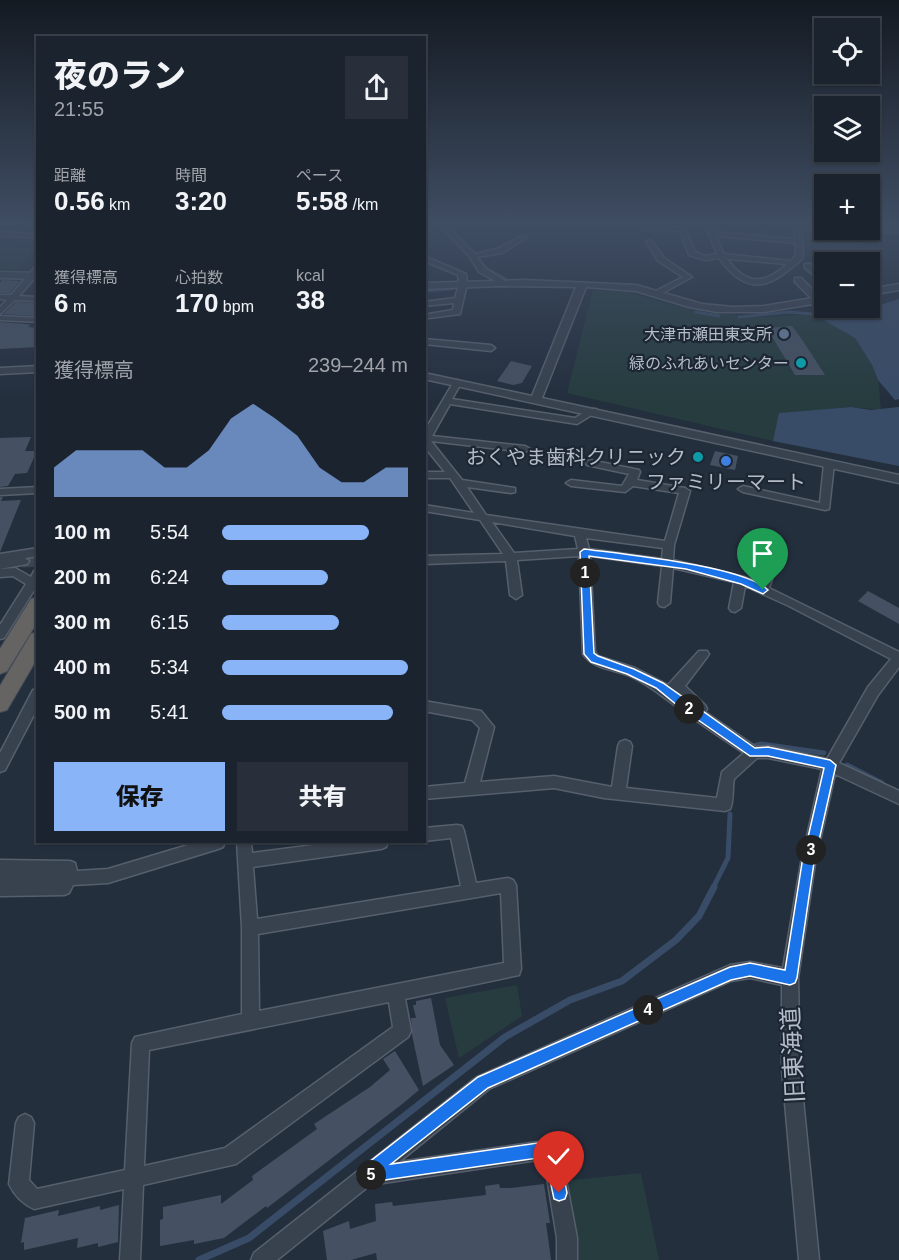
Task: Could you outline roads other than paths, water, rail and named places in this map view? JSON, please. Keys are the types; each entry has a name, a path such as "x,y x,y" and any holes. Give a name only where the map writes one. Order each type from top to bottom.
{"highway":[{"path":"0,666 36,607"},
{"path":"0,704 36,642"}],"street":[{"path":"0,312 28,281"},
{"path":"429,316 456,312 463,281"},
{"path":"657,294 681,281"},
{"path":"747,281 751,283 767,281"},
{"path":"799,281 814,293"},
{"path":"426,286 501,282 630,287 702,307 729,309 756,310 814,301"},
{"path":"536,399 582,284"},
{"path":"880,290 899,287"},
{"path":"0,297 36,299"},
{"path":"426,304 458,300"},
{"path":"0,318 36,320"},
{"path":"426,341 490,348"},
{"path":"0,371 36,369"},
{"path":"426,376 899,478"},
{"path":"426,435 457,383"},
{"path":"447,401 577,421 593,411"},
{"path":"426,437 525,449"},
{"path":"426,440 511,557 516,595"},
{"path":"571,483 625,489 635,472 590,463"},
{"path":"743,489 825,507 829,464"},
{"path":"426,475 511,490"},
{"path":"631,482 685,491 669,545 664,603"},
{"path":"0,487 36,485"},
{"path":"0,492 36,490"},
{"path":"0,497 36,496"},
{"path":"426,508 669,545"},
{"path":"580,533 584,552 589,654 594,659 631,671 660,686 672,689 721,723"},
{"path":"0,558 36,552"},
{"path":"426,560 584,552 668,563 740,580 793,603 899,658"},
{"path":"763,590 776,552"},
{"path":"0,564 22,561"},
{"path":"0,573 15,572 35,578 0,635"},
{"path":"735,608 740,580"},
{"path":"672,689 702,654"},
{"name":"旧東海道","path":"809,1260 791,1069 790,978 808,863 830,765 873,691 899,658"},
{"path":"672,689 753,753"},
{"path":"0,766 36,698"},
{"path":"426,705 476,715 487,727 471,789"},
{"path":"618,793 625,746"},
{"path":"426,793 554,782 618,793 725,805 723,795 727,776 753,753 768,752 830,765 899,798"},
{"path":"426,835 457,831 470,892"},
{"path":"0,878 108,876 215,843"},
{"path":"244,843 250,928 251,1020"},
{"path":"246,861 374,843"},
{"path":"0,867 70,868 64,888 0,889"},
{"path":"130,1260 141,1042 396,994 513,969 508,885 250,928"},
{"path":"261,1260 483,1083 730,973 750,970 790,978"},
{"path":"25,1123 20,1184 34,1199 229,1157 402,1031 396,994"},
{"path":"364,1176 552,1149 567,1238 567,1260"}],"water":[{"path":"899,299 899,399 895,400 878,380 872,365 855,338 820,318 880,318 880,305"},
{"path":"851,407 871,410 899,407 899,466 773,441 779,413"}],"waterway":[{"path":"426,291 452,289"},
{"path":"696,312 719,316"},
{"path":"739,317 789,312 813,314"},
{"path":"754,746 761,744 824,753"},
{"path":"847,765 882,783"},
{"path":"713,888 728,858 730,814"},
{"path":"199,1260 249,1238 505,1037 570,1000 622,981 676,940 699,916 714,887"}],"tunnel":[{"path":"22,561 36,560"}],"place":[{"name":"大津市瀬田東支所","path":"784,334"},
{"name":"緑のふれあいセンター","path":"801,363"},
{"name":"おくやま歯科クリニック","path":"698,457"},
{"name":"ファミリーマート","path":"726,461"}]}
